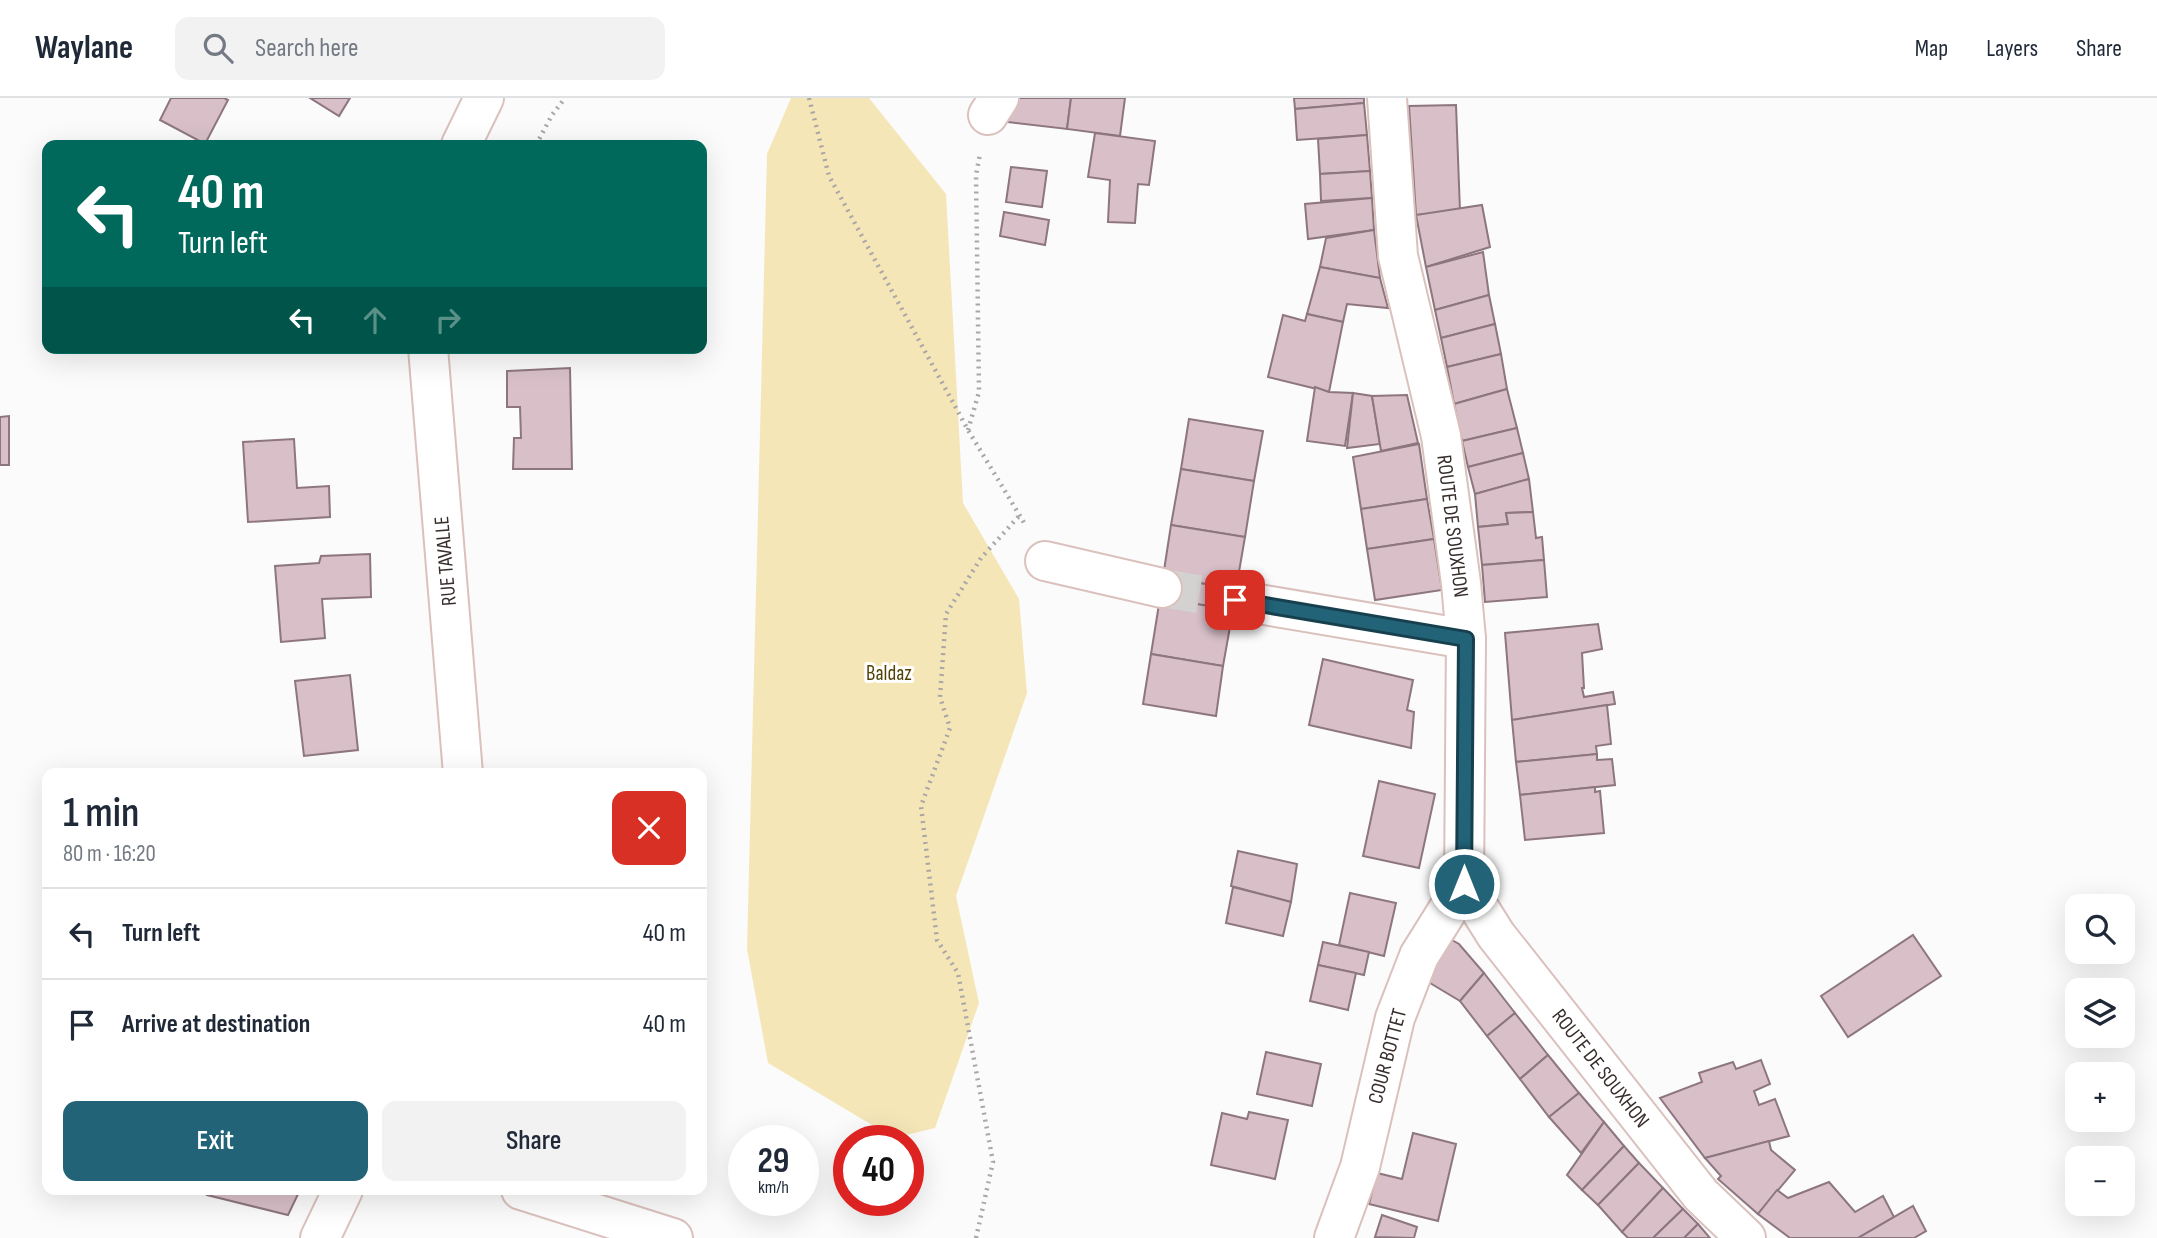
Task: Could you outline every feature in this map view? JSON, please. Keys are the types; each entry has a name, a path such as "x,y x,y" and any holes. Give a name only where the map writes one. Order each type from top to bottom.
{"street":[{"path":"463,140 484,98"},
{"name":"ROUTE DE SOUXHON","path":"1387,98 1398,256 1441,436 1466,639 1464,884 1496,935 1701,1195 1746,1238"},
{"name":"RUE TAVALLE","path":"428,354 463,768"},
{"path":"1045,561 1162,588"},
{"path":"1235,600 1466,639"},
{"name":"COUR BOTTET","path":"1334,1238 1360,1167 1395,1018 1419,956 1464,884"},
{"path":"320,1238 341,1195"},
{"path":"538,1195 673,1238"}],"path":[{"path":"539,140 565,98"},
{"path":"809,98 829,176 968,430 1020,515 981,558 946,614 940,697 950,728 920,806 937,940 958,973 993,1161 975,1238"},
{"path":"968,430 979,392 976,175 994,107"}],"green space":[{"name":"Baldaz","path":"791,98 869,98 946,194 963,503 1019,599 1027,693 956,896 979,1003 935,1128 924,1131 924,1125 872,1125 768,1063 747,949 767,154"}],"building":[{"path":"171,98 228,100 207,140 198,140 160,120"},
{"path":"310,98 350,98 339,116"},
{"path":"1015,98 1071,98 1067,129 999,121"},
{"path":"1071,98 1125,98 1120,136 1067,129"},
{"path":"1294,98 1364,98 1364,103 1295,109"},
{"path":"1364,103 1367,135 1297,140 1295,109"},
{"path":"1456,105 1460,211 1416,215 1409,106"},
{"path":"1095,133 1155,141 1149,185 1138,184 1135,223 1108,222 1110,180 1088,177"},
{"path":"1367,135 1370,171 1320,174 1318,139"},
{"path":"1011,167 1047,171 1042,207 1006,202"},
{"path":"1370,171 1372,198 1321,201 1320,174"},
{"path":"1372,198 1374,230 1308,239 1305,204"},
{"path":"1482,205 1490,247 1426,267 1416,215"},
{"path":"1004,212 1049,220 1045,245 1000,236"},
{"path":"1374,230 1380,278 1320,267 1326,238"},
{"path":"1483,252 1489,295 1435,310 1426,267"},
{"path":"1320,267 1380,278 1388,308 1347,304 1343,322 1307,314"},
{"path":"1489,295 1495,324 1441,338 1435,310"},
{"path":"1307,314 1343,322 1329,392 1268,377 1283,315 1305,321"},
{"path":"1495,324 1501,354 1447,367 1441,338"},
{"path":"1501,354 1507,389 1454,404 1447,367"},
{"path":"570,368 572,469 513,469 514,438 521,438 520,407 507,407 507,371"},
{"path":"1315,387 1329,392 1353,393 1345,446 1307,441"},
{"path":"1507,389 1517,428 1462,441 1454,404"},
{"path":"1353,393 1372,396 1380,444 1347,448"},
{"path":"1407,395 1418,443 1381,451 1372,396"},
{"path":"9,416 9,465 0,465 0,417"},
{"path":"1189,419 1263,431 1254,481 1181,469"},
{"path":"1517,428 1523,453 1468,467 1462,441"},
{"path":"294,439 297,488 329,486 330,517 248,522 243,442"},
{"path":"1419,444 1427,499 1361,509 1353,457"},
{"path":"1523,453 1529,479 1475,494 1468,467"},
{"path":"1181,469 1254,481 1245,537 1171,525"},
{"path":"1529,479 1533,512 1506,513 1508,524 1478,527 1475,494"},
{"path":"1427,499 1434,539 1367,549 1361,509"},
{"path":"1533,512 1536,538 1542,537 1544,560 1482,565 1478,527 1508,524 1506,513"},
{"path":"1171,525 1245,537 1236,589 1163,577"},
{"path":"1434,539 1442,590 1375,600 1367,549"},
{"path":"370,554 371,597 322,599 325,638 281,642 275,566 319,563 321,556"},
{"path":"1544,560 1547,597 1485,602 1482,565"},
{"path":"1163,577 1236,589 1233,610 1160,598"},
{"path":"1160,598 1233,610 1223,666 1151,654"},
{"path":"1598,624 1602,649 1582,653 1582,688 1584,697 1613,692 1615,704 1512,720 1505,633"},
{"path":"1151,654 1223,666 1216,716 1143,704"},
{"path":"1323,659 1413,680 1407,710 1414,712 1411,748 1309,725"},
{"path":"350,675 358,750 304,756 295,681"},
{"path":"1607,705 1611,744 1596,746 1597,754 1516,762 1512,720"},
{"path":"1597,754 1597,760 1612,759 1615,785 1520,795 1516,762"},
{"path":"1379,781 1435,794 1419,868 1363,856"},
{"path":"1595,787 1595,792 1600,791 1604,833 1525,840 1520,795"},
{"path":"1238,851 1297,864 1291,902 1231,886"},
{"path":"1233,887 1291,902 1283,936 1226,923"},
{"path":"1350,893 1396,903 1384,956 1339,945"},
{"path":"1443,935 1459,944 1484,973 1460,1001 1420,977"},
{"path":"1913,935 1941,976 1848,1037 1821,996"},
{"path":"1323,942 1369,952 1364,975 1318,965"},
{"path":"1318,965 1356,973 1348,1010 1310,1001"},
{"path":"1484,973 1515,1013 1487,1036 1460,1001"},
{"path":"1515,1013 1548,1055 1520,1079 1487,1036"},
{"path":"1266,1052 1321,1064 1312,1106 1257,1094"},
{"path":"1548,1055 1579,1093 1549,1117 1520,1079"},
{"path":"1761,1060 1770,1084 1754,1091 1759,1105 1775,1099 1789,1136 1705,1158 1660,1098 1702,1082 1699,1073 1733,1062 1736,1069"},
{"path":"1579,1093 1604,1122 1581,1153 1549,1117"},
{"path":"1249,1112 1288,1120 1275,1179 1211,1165 1222,1113 1247,1119"},
{"path":"1604,1122 1624,1146 1582,1190 1567,1175"},
{"path":"1413,1133 1456,1144 1438,1221 1369,1204 1377,1173 1402,1179"},
{"path":"1769,1141 1771,1150 1795,1170 1758,1214 1718,1179 1721,1176 1705,1158"},
{"path":"1624,1146 1639,1163 1598,1205 1582,1190"},
{"path":"1639,1163 1663,1188 1622,1232 1598,1205"},
{"path":"1829,1182 1855,1212 1883,1196 1894,1217 1858,1238 1790,1238 1758,1214 1777,1190 1788,1198"},
{"path":"1663,1188 1683,1209 1653,1238 1628,1238 1622,1232"},
{"path":"207,1195 298,1195 288,1215"},
{"path":"1913,1206 1926,1231 1914,1238 1858,1238"},
{"path":"1683,1209 1698,1224 1684,1238 1653,1238"},
{"path":"1382,1215 1417,1227 1414,1238 1375,1237"},
{"path":"1698,1224 1710,1238 1684,1238"}],"tunnel":[{"path":"1162,588 1235,600"}],"route":[{"path":"1235,600 1466,639 1464,884"}]}
